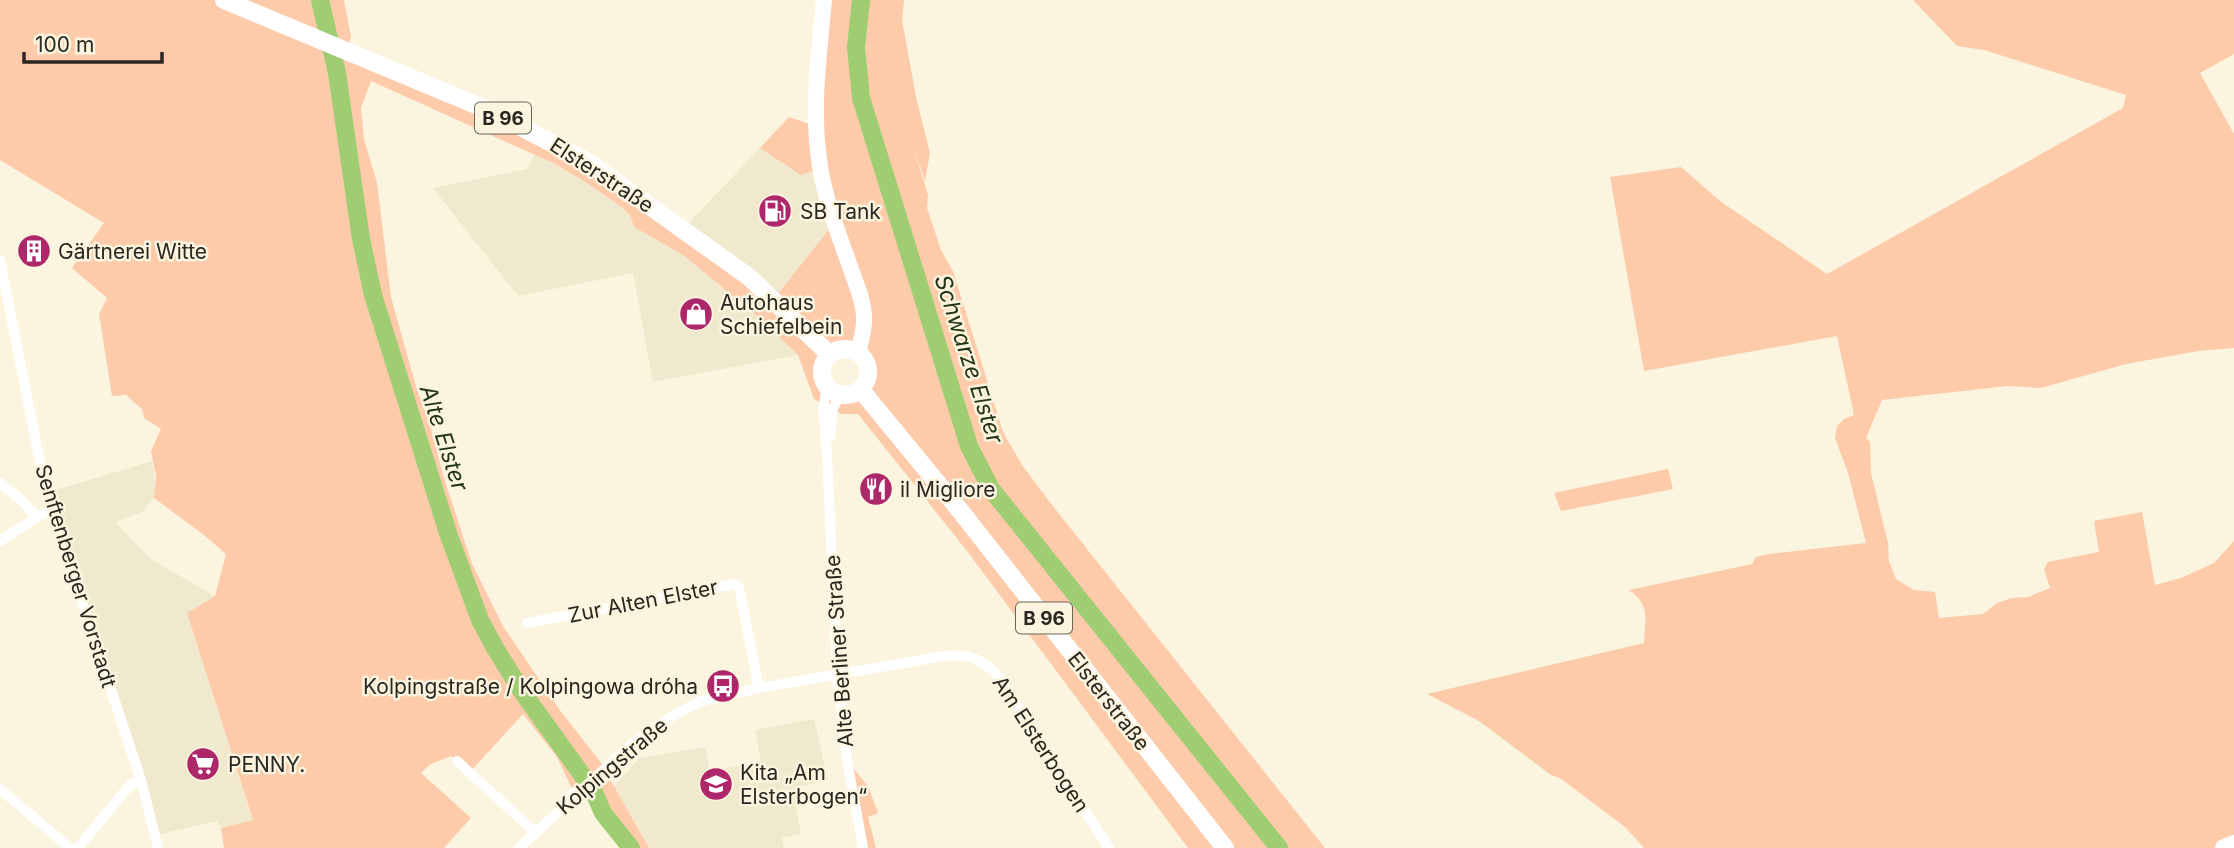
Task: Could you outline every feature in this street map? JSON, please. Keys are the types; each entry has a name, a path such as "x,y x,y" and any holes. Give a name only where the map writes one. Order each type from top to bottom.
{"main road":[{"name":"Elsterstraße","path":"224,0 488,110 588,162 749,277 830,355"},
{"path":"824,0 815,126 820,168 830,210 862,300 863,336 858,352"},
{"path":"844,349 858,352 865,359 869,373 867,383 854,394 834,391 822,373 826,360 830,355 844,349"},
{"name":"Elsterstraße","path":"861,390 962,513 1225,848"},
{"path":"2224,848 2234,844"}],"street":[{"name":"Senftenberger Vorstadt","path":"0,260 51,510 141,780 158,848"},
{"name":"Alte Berliner Straße","path":"834,391 824,417 837,676 847,760 863,848"},
{"name":"Alte Berliner Straße","path":"827,453 834,391"},
{"path":"0,483 37,517"},
{"path":"0,541 51,510"},
{"name":"Zur Alten Elster","path":"527,623 735,584 739,587 759,688"},
{"name":"Am Elsterbogen","path":"837,676 944,656 964,655 982,660 998,676 1109,848"},
{"name":"Kolpingstraße","path":"519,848 633,743 689,706 759,688 837,676"},
{"path":"457,761 535,832"},
{"path":"78,848 130,785 141,780"},
{"path":"0,789 70,848"}],"shaded area":[{"path":"0,0 344,0 351,37 347,51 472,103 565,151 673,220 774,299 834,223 861,300 862,338 864,323 860,291 831,212 819,158 819,168 801,175 760,148 789,117 815,126 824,0 904,0 902,20 916,97 930,153 925,181 914,149 928,195 927,208 941,250 953,271 1003,432 1022,465 1052,505 1325,848 1226,848 962,513 895,433 1224,848 1188,848 967,551 858,414 841,414 814,399 798,355 763,321 683,255 634,227 631,217 623,208 584,181 553,163 371,81 361,108 364,139 377,183 391,297 417,390 430,424 443,475 472,564 503,626 559,709 605,768 575,795 557,757 523,714 470,772 451,756 429,765 421,773 471,818 444,848 224,848 221,828 253,820 187,613 215,596 226,554 154,498 156,476 151,451 161,429 144,418 142,409 126,395 112,396 99,314 107,298 72,268 104,223 0,160","holes":["843,349 858,353 866,361 868,371 860,390 851,395 840,395 827,387 826,397 822,366 830,354"]},
{"path":"1913,0 2234,0 2234,54 2200,73 2234,134 2234,348 2198,351 2126,364 2041,388 2008,386 1882,400 1866,438 1870,442 1871,473 1888,543 1889,561 1896,579 1914,590 1935,592 1939,618 1983,614 1997,603 2028,597 2050,588 2044,569 2048,562 2099,552 2094,521 2142,512 2155,585 2181,578 2214,563 2234,541 2234,842 2220,848 1644,848 1625,827 1560,778 1551,775 1479,721 1427,694 1644,643 1644,607 1629,590 1752,564 1756,557 1769,554 1866,543 1848,473 1835,438 1837,426 1854,415 1837,336 1644,371 1610,177 1681,167 1720,201 1827,274 2123,108 2126,95 1984,50 1957,46"},
{"path":"760,148 801,174 819,168 834,223 775,299 684,228"},
{"path":"535,153 584,181 623,208 631,217 634,227 683,255 763,321 798,355 653,382 633,273 518,296 433,188 527,169"},
{"path":"152,461 156,489 154,498 142,512 115,522 152,560 215,596 187,613 253,821 221,828 217,821 156,835 46,493"},
{"path":"1668,469 1673,489 1561,511 1554,493"},
{"name":"Kita „Am Elsterbogen“","path":"814,719 828,781 792,788 801,834 782,838 784,848 649,848 614,786 640,758 705,747 710,771 761,762 755,730"},
{"path":"848,762 868,786 878,813 868,817 876,848 863,848"},
{"path":"610,780 649,848 631,848 616,830 596,792"}],"waterway":[{"name":"Alte Elster","path":"320,0 337,73 361,239 373,295 449,536 480,620 495,648 523,693 593,790 603,813 631,848"},
{"name":"Schwarze Elster","path":"861,0 856,47 861,98 969,446 991,489 1279,848"}],"place":[{"name":"SB Tank","path":"775,211"},
{"name":"Gärtnerei Witte","path":"34,251"},
{"name":"Autohaus Schiefelbein","path":"696,314"},
{"name":"il Migliore","path":"876,489"},
{"name":"Kolpingstraße / Kolpingowa dróha","path":"723,686"},
{"name":"PENNY.","path":"203,764"},
{"name":"Kita „Am Elsterbogen“","path":"716,784"}]}
